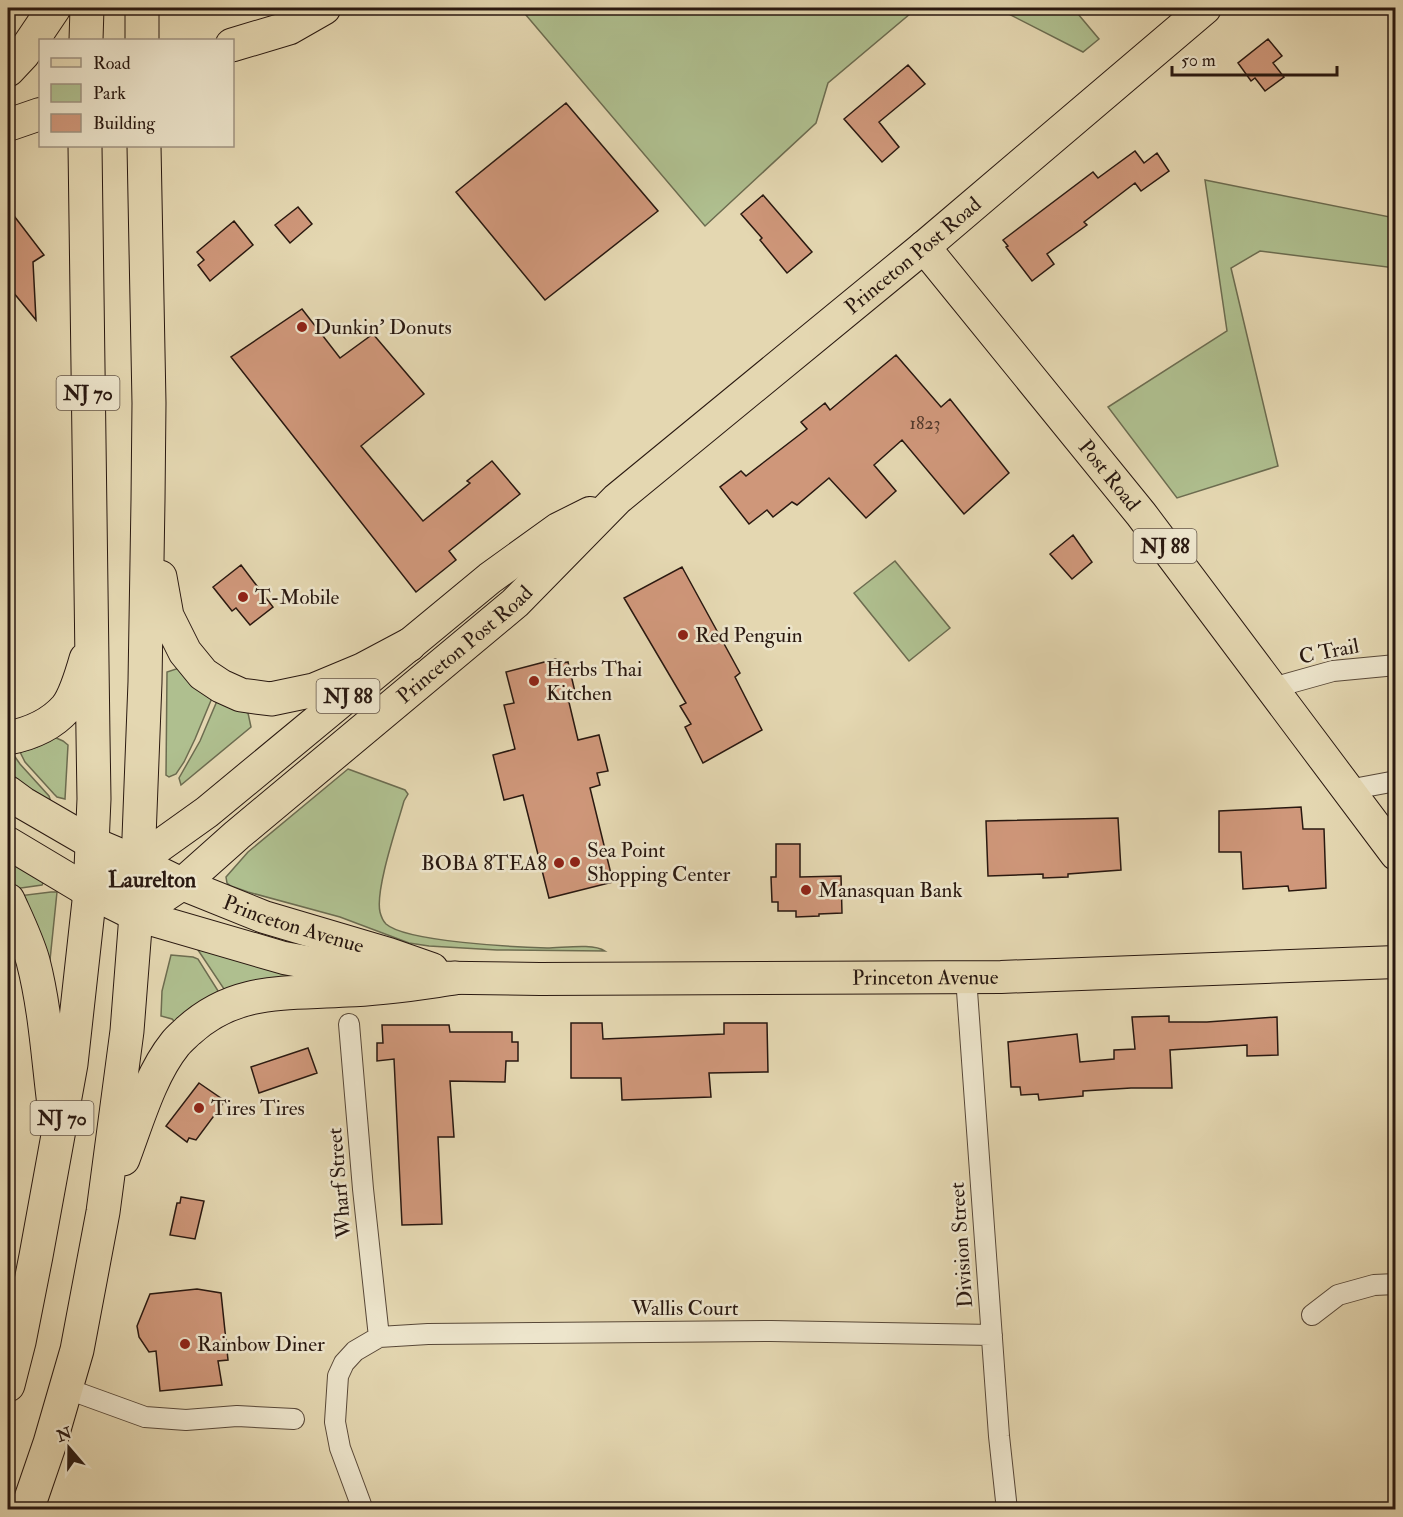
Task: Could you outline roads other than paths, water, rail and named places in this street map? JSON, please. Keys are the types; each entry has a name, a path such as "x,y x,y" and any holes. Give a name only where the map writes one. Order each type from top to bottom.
{"highway":[{"path":"8,70 23,54 54,8"},
{"path":"86,39 87,8"},
{"path":"142,8 142,39"},
{"path":"234,44 289,28 324,8"},
{"name":"NJ 70","path":"8,1385 19,1342 71,1064 90,892 94,778 85,147"},
{"name":"NJ 70","path":"27,1509 50,1443 77,1350 103,1212 128,1031 136,915 145,682 149,403 144,147"},
{"path":"148,500 156,560 167,616 185,652 203,674 221,686 241,695 272,699 314,690 362,670 409,645"},
{"path":"8,738 33,732 48,723 66,707 80,678 92,640"},
{"path":"8,900 33,960 41,1000 58,1139"},
{"path":"103,1212 156,1073 176,1043 201,1020 229,1004 255,996 286,992 384,988 455,978"}],"main road":[{"name":"Princeton Post Road","path":"136,915 182,884 246,827 515,603 617,499 924,247 1205,8"},
{"path":"8,125 39,114"},
{"name":"Post Road","path":"924,247 1141,514 1395,854"},
{"name":"Princeton Post Road","path":"90,892 207,812 490,578 558,530 617,499"},
{"name":"Princeton Avenue","path":"8,792 93,843 182,884 264,916 389,954 455,978"},
{"name":"Princeton Avenue","path":"8,843 90,892 136,915 285,958 390,976 552,979 966,977 1395,962"}],"street":[{"name":"C Trail","path":"1272,688 1333,672 1395,665"},
{"path":"1348,790 1395,781"},
{"name":"Division Street","path":"966,977 999,1436 1007,1509"},
{"name":"Wharf Street","path":"349,1024 363,1189 379,1337"},
{"path":"1312,1315 1338,1295 1374,1285 1395,1284"},
{"name":"Wallis Court","path":"379,1337 428,1334 771,1331 992,1335"},
{"path":"363,1509 340,1448 335,1422 338,1376 355,1351 379,1337"},
{"path":"65,1388 145,1417 186,1420 237,1416 294,1419"}],"place":[{"name":"Dunkin' Donuts","path":"302,327"},
{"name":"T-Mobile","path":"243,597"},
{"name":"Red Penguin","path":"683,635"},
{"name":"Herbs Thai Kitchen","path":"534,681"},
{"name":"Sea Point Shopping Center","path":"575,862"},
{"name":"BOBA 8TEA8","path":"559,863"},
{"name":"Manasquan Bank","path":"806,890"},
{"name":"Tires Tires","path":"199,1108"},
{"name":"Rainbow Diner","path":"185,1344"}],"district":[{"name":"Laurelton","path":"152,879"}]}
